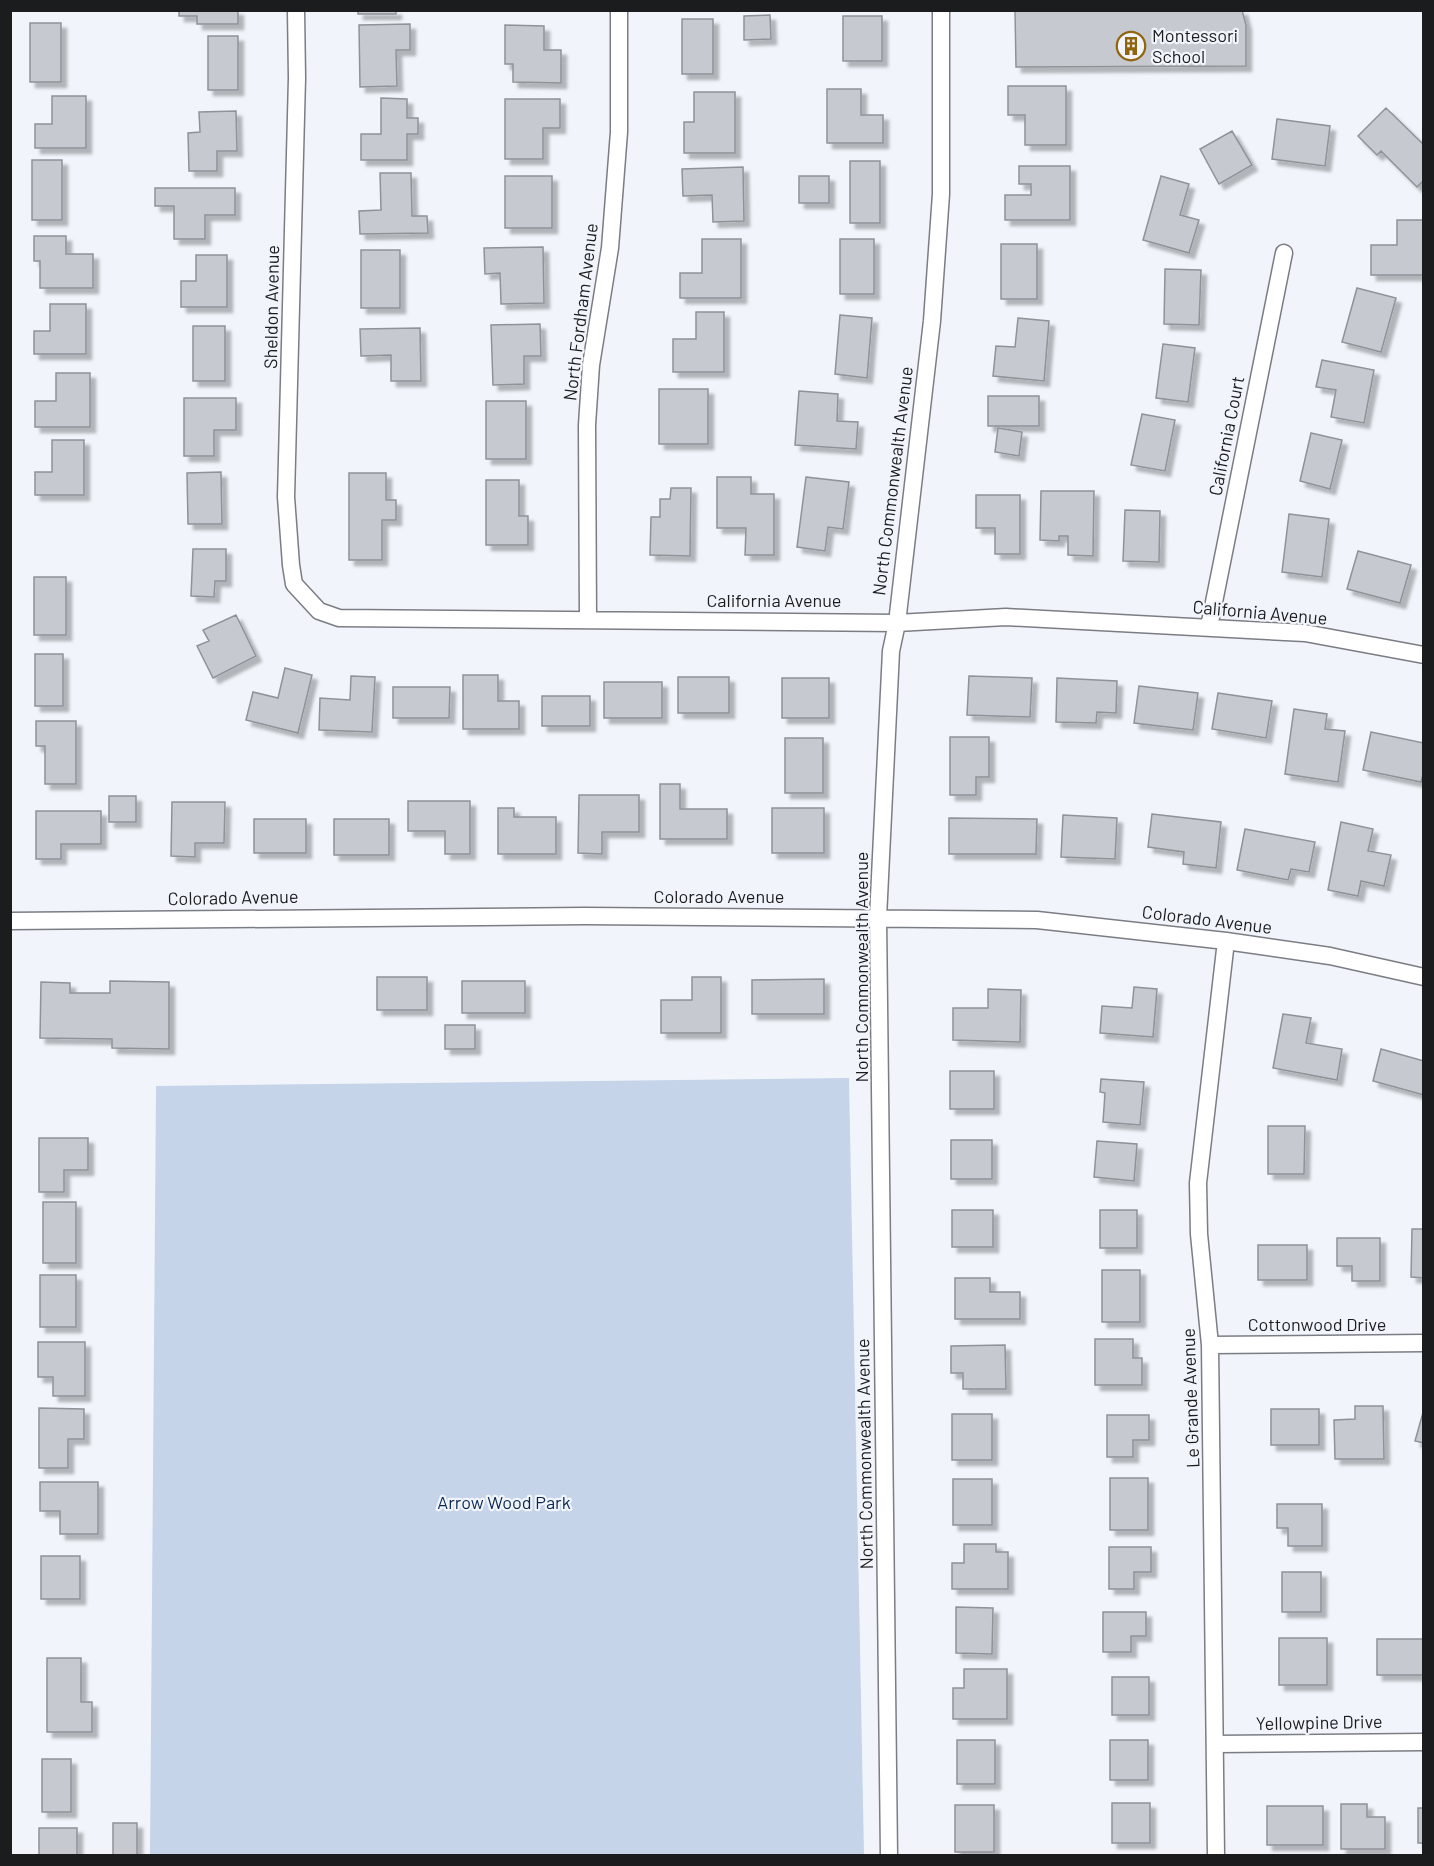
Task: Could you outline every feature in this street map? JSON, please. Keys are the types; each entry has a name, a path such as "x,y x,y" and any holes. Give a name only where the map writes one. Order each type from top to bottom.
{"street":[{"name":"Sheldon Avenue","path":"296,10 297,78 286,497 294,584 307,599"},
{"name":"North Fordham Avenue","path":"588,620 587,425 591,365 612,225 619,132 619,10"},
{"name":"North Commonwealth Avenue","path":"889,1856 878,918 891,651 897,622 932,321 941,194 941,10"},
{"name":"California Court","path":"1209,627 1284,253"},
{"name":"California Avenue","path":"307,599 319,611 339,618 897,622 1006,617 1305,633 1424,655"},
{"name":"Colorado Avenue","path":"10,921 585,916 1038,920 1226,941 1330,956 1424,977"},
{"name":"Le Grande Avenue","path":"1216,1856 1210,1345 1199,1234 1198,1183 1226,941"},
{"name":"Cottonwood Drive","path":"1210,1345 1424,1343"},
{"name":"Yellowpine Drive","path":"1215,1744 1424,1742"}],"green space":[{"name":"Arrow Wood Park","path":"849,1078 864,1855 150,1855 156,1086"}],"building":[{"path":"179,10 238,10 238,24 197,24 197,16 179,16"},
{"path":"358,10 396,10 396,14 358,14"},
{"name":"Montessori School","path":"1015,10 1242,10 1246,25 1246,66 1016,67"},
{"path":"770,15 771,39 744,40 744,16"},
{"path":"843,16 882,16 882,61 843,61"},
{"path":"682,19 713,19 713,74 682,74"},
{"path":"30,23 61,23 61,82 30,82"},
{"path":"410,24 410,50 396,50 397,86 360,87 359,25"},
{"path":"505,25 544,26 544,50 561,50 561,83 513,82 513,64 505,64"},
{"path":"208,36 238,36 238,90 208,90"},
{"path":"1008,86 1066,86 1066,145 1025,145 1025,115 1008,115"},
{"path":"827,89 861,89 861,115 883,115 883,143 827,143"},
{"path":"694,92 735,92 735,153 684,153 684,122 694,122"},
{"path":"52,96 86,96 86,148 35,148 35,124 52,124"},
{"path":"381,98 407,99 407,118 418,118 418,134 407,134 407,160 361,160 361,134 381,134"},
{"path":"505,99 560,99 560,128 543,128 543,159 505,159"},
{"path":"1386,108 1424,145 1424,180 1417,187 1381,151 1377,155 1358,136"},
{"path":"236,111 237,151 217,151 217,171 189,171 188,133 200,132 199,112"},
{"path":"1277,119 1330,126 1325,166 1272,159"},
{"path":"1232,131 1252,165 1219,184 1200,149"},
{"path":"32,160 62,160 62,220 32,220"},
{"path":"850,161 880,161 880,223 850,223"},
{"path":"1019,166 1070,166 1070,220 1005,220 1005,195 1031,195 1031,184 1019,184"},
{"path":"743,167 744,221 713,222 712,195 683,196 682,169"},
{"path":"380,173 411,173 412,216 427,216 428,233 360,234 359,211 381,210"},
{"path":"505,176 552,176 552,228 505,228"},
{"path":"799,176 829,176 829,203 799,203"},
{"path":"1161,176 1189,184 1180,215 1199,220 1189,253 1143,240"},
{"path":"155,188 235,188 235,215 205,215 205,239 174,239 174,206 155,206"},
{"path":"1397,220 1424,220 1424,275 1371,275 1371,245 1397,245"},
{"path":"34,236 66,236 66,254 93,254 93,288 40,288 40,261 34,261"},
{"path":"702,239 741,239 741,298 680,298 680,273 702,273"},
{"path":"840,239 874,239 874,294 840,294"},
{"path":"1001,244 1037,244 1037,299 1001,299"},
{"path":"543,247 544,303 501,304 500,273 485,274 484,248"},
{"path":"361,250 400,250 400,308 361,308"},
{"path":"196,255 227,255 227,307 181,307 181,281 196,281"},
{"path":"1165,269 1201,270 1199,325 1164,324"},
{"path":"1357,288 1396,298 1381,352 1342,342"},
{"path":"50,304 86,304 86,354 34,354 34,331 50,331"},
{"path":"696,312 724,312 724,372 673,372 673,339 696,339"},
{"path":"840,315 872,318 867,378 835,374"},
{"path":"1018,318 1049,321 1044,381 993,376 996,346 1015,347"},
{"path":"540,324 541,356 524,356 524,384 493,385 491,325"},
{"path":"193,326 225,326 225,381 193,381"},
{"path":"420,328 421,381 391,381 391,355 361,356 360,329"},
{"path":"1163,344 1195,348 1188,402 1156,398"},
{"path":"1322,360 1374,370 1364,423 1331,417 1336,390 1316,387"},
{"path":"56,373 90,373 90,427 35,427 35,401 56,401"},
{"path":"659,389 708,389 708,444 659,444"},
{"path":"799,391 838,394 837,421 858,422 856,449 795,445"},
{"path":"988,396 1039,396 1039,426 988,426"},
{"path":"184,398 236,398 236,430 214,430 214,456 184,456"},
{"path":"486,401 526,401 526,459 486,459"},
{"path":"1142,414 1175,420 1165,471 1131,465"},
{"path":"998,428 1022,432 1019,456 995,452"},
{"path":"1311,433 1342,440 1330,489 1300,481"},
{"path":"52,440 84,440 84,495 35,495 35,472 52,472"},
{"path":"221,472 222,524 188,524 187,473"},
{"path":"349,473 386,473 386,500 396,500 396,520 382,520 382,560 349,560"},
{"path":"717,477 751,477 751,494 774,494 774,555 745,555 746,528 717,528"},
{"path":"806,477 849,482 843,529 828,527 825,551 797,547"},
{"path":"486,480 519,480 519,516 528,516 528,545 486,545"},
{"path":"671,488 691,488 690,556 650,555 651,517 660,517 660,499 670,499"},
{"path":"1041,491 1094,491 1093,556 1068,555 1068,536 1059,536 1059,541 1040,540"},
{"path":"976,495 1020,495 1020,554 995,554 995,528 976,528"},
{"path":"1125,510 1160,511 1159,562 1123,561"},
{"path":"1289,514 1329,519 1322,577 1282,572"},
{"path":"193,549 226,549 226,581 215,581 214,597 191,596"},
{"path":"1358,551 1411,565 1400,603 1347,589"},
{"path":"34,577 66,577 66,635 34,635"},
{"path":"236,615 256,656 213,678 197,646 209,641 203,630"},
{"path":"35,654 63,654 63,706 35,706"},
{"path":"285,668 312,675 298,733 246,720 253,692 278,698"},
{"path":"463,675 498,675 498,701 519,701 519,729 463,729"},
{"path":"351,676 375,677 372,732 319,730 320,698 350,700"},
{"path":"969,676 1032,678 1030,717 967,715"},
{"path":"678,677 729,677 729,713 678,713"},
{"path":"782,678 829,678 829,718 782,718"},
{"path":"1057,678 1117,681 1116,713 1097,712 1096,723 1056,722"},
{"path":"604,682 662,682 662,718 604,718"},
{"path":"1139,686 1198,693 1193,730 1134,723"},
{"path":"393,687 450,687 449,718 393,718"},
{"path":"1218,693 1272,701 1266,738 1212,729"},
{"path":"542,696 590,696 590,726 542,726"},
{"path":"1294,709 1327,714 1325,729 1345,731 1338,782 1285,774"},
{"path":"36,721 76,721 76,784 45,784 45,746 36,746"},
{"path":"1371,732 1424,743 1424,771 1421,782 1363,770"},
{"path":"950,737 989,737 989,777 976,777 976,795 950,795"},
{"path":"785,738 823,738 823,793 785,793"},
{"path":"660,784 680,784 680,809 727,809 727,839 660,839"},
{"path":"579,795 639,795 639,832 602,832 602,854 578,853"},
{"path":"109,796 136,796 136,822 109,822"},
{"path":"408,801 470,801 470,854 445,854 445,831 408,831"},
{"path":"172,802 225,802 224,843 195,843 195,857 171,856"},
{"path":"498,808 514,808 514,817 556,817 556,854 498,854"},
{"path":"772,808 824,808 824,853 772,853"},
{"path":"36,811 101,811 101,844 61,844 61,859 36,859"},
{"path":"1152,814 1221,822 1216,868 1183,864 1184,852 1148,847"},
{"path":"1063,815 1117,818 1115,859 1061,857"},
{"path":"949,818 1037,819 1036,854 949,854"},
{"path":"254,819 306,819 306,853 254,853"},
{"path":"334,819 389,819 389,855 334,855"},
{"path":"1341,822 1373,829 1368,851 1391,855 1384,886 1361,881 1358,896 1328,890"},
{"path":"1245,829 1315,842 1309,872 1291,869 1288,880 1237,870"},
{"path":"377,977 427,977 427,1010 377,1010"},
{"path":"692,977 721,977 721,1033 661,1033 661,1000 692,1000"},
{"path":"824,979 824,1014 752,1014 752,980"},
{"path":"110,981 169,982 169,1049 112,1048 112,1039 40,1038 41,982 70,983 70,993 110,993"},
{"path":"462,981 525,981 525,1013 462,1013"},
{"path":"1134,987 1157,989 1153,1037 1100,1033 1102,1006 1132,1008"},
{"path":"988,989 1021,990 1020,1042 953,1040 953,1008 988,1008"},
{"path":"1283,1014 1311,1018 1306,1043 1342,1049 1337,1080 1273,1068"},
{"path":"445,1025 475,1025 475,1049 445,1049"},
{"path":"1381,1049 1424,1061 1424,1095 1373,1081"},
{"path":"950,1071 994,1071 994,1109 950,1109"},
{"path":"1101,1079 1144,1082 1140,1125 1103,1122 1105,1093 1100,1092"},
{"path":"1268,1126 1305,1126 1304,1174 1268,1174"},
{"path":"39,1138 88,1138 88,1170 64,1170 64,1192 39,1192"},
{"path":"951,1140 992,1140 992,1179 951,1179"},
{"path":"1097,1141 1137,1144 1134,1181 1094,1177"},
{"path":"43,1202 76,1202 76,1263 43,1263"},
{"path":"952,1210 993,1210 993,1247 952,1247"},
{"path":"1100,1210 1137,1210 1137,1248 1100,1248"},
{"path":"1412,1229 1424,1229 1424,1278 1411,1277"},
{"path":"1337,1238 1380,1238 1380,1281 1352,1281 1352,1266 1337,1266"},
{"path":"1258,1245 1307,1245 1307,1280 1258,1280"},
{"path":"1102,1270 1140,1270 1140,1322 1102,1322"},
{"path":"40,1275 76,1275 76,1327 40,1327"},
{"path":"955,1278 990,1278 990,1292 1020,1292 1020,1319 955,1319"},
{"path":"1095,1339 1133,1339 1133,1358 1142,1358 1142,1385 1095,1385"},
{"path":"38,1342 85,1342 85,1396 53,1396 53,1377 38,1377"},
{"path":"1005,1345 1006,1389 963,1389 963,1373 951,1373 951,1346"},
{"path":"1355,1406 1383,1406 1384,1459 1335,1459 1334,1420 1355,1419"},
{"path":"39,1408 84,1409 84,1439 68,1439 68,1468 39,1468"},
{"path":"1271,1409 1319,1409 1319,1445 1271,1445"},
{"path":"1424,1409 1424,1443 1415,1441"},
{"path":"952,1414 992,1414 992,1460 952,1460"},
{"path":"1107,1415 1149,1415 1149,1440 1133,1440 1133,1457 1107,1457"},
{"path":"1110,1478 1148,1478 1148,1530 1110,1530"},
{"path":"953,1479 992,1479 992,1525 953,1525"},
{"path":"40,1482 98,1482 98,1534 60,1534 60,1511 40,1511"},
{"path":"1277,1504 1322,1504 1322,1546 1288,1546 1288,1528 1277,1528"},
{"path":"964,1544 996,1544 996,1552 1008,1552 1008,1589 952,1589 952,1563 964,1563"},
{"path":"1109,1547 1151,1547 1151,1572 1134,1572 1134,1589 1109,1589"},
{"path":"41,1556 80,1556 80,1599 41,1599"},
{"path":"1282,1572 1321,1572 1321,1612 1282,1612"},
{"path":"956,1607 993,1608 992,1654 956,1653"},
{"path":"1103,1612 1146,1612 1146,1636 1131,1636 1131,1652 1103,1652"},
{"path":"1279,1638 1327,1638 1327,1685 1279,1685"},
{"path":"1377,1639 1424,1639 1424,1675 1377,1675"},
{"path":"47,1658 81,1658 81,1702 92,1702 92,1732 47,1732"},
{"path":"964,1669 1007,1669 1007,1719 953,1719 953,1688 964,1688"},
{"path":"1112,1677 1149,1677 1149,1715 1112,1715"},
{"path":"957,1740 995,1740 995,1784 957,1784"},
{"path":"1110,1740 1148,1740 1148,1780 1110,1780"},
{"path":"42,1759 71,1759 71,1812 42,1812"},
{"path":"1112,1803 1150,1803 1150,1843 1112,1843"},
{"path":"1341,1804 1367,1804 1367,1817 1385,1817 1385,1849 1341,1849"},
{"path":"955,1805 994,1805 994,1852 955,1852"},
{"path":"1267,1806 1323,1806 1323,1845 1267,1845"},
{"path":"1418,1808 1424,1808 1424,1843 1418,1843"},
{"path":"113,1823 137,1823 137,1856 113,1856"},
{"path":"39,1828 77,1828 77,1856 39,1856"}],"place":[{"name":"Montessori School","path":"1131,46"}]}
